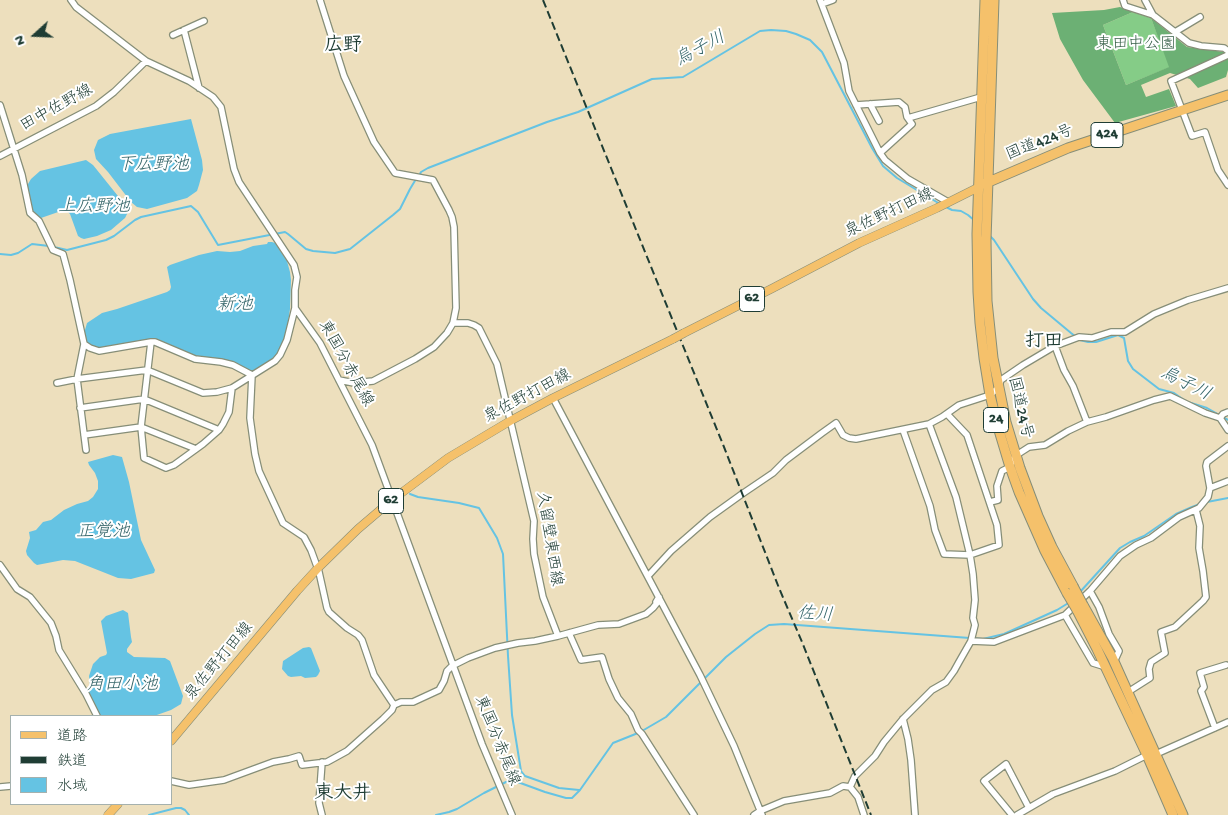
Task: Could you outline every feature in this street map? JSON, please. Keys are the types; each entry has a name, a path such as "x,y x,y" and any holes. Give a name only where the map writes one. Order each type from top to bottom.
{"highway":[{"name":"国道24号","path":"985,0 977,234 980,323 990,395 1010,467 1022,501 1044,551 1070,589 1110,664 1182,815"},
{"name":"国道24号","path":"994,0 986,222 990,329 998,388 1016,456 1038,516 1070,589"},
{"name":"国道424号","path":"979,186 1068,148 1228,96"},
{"name":"国道24号","path":"1110,664 1128,692 1173,815"}],"main road":[{"name":"泉佐野打田線","path":"172,741 318,568 358,529 392,500 448,458 553,398 673,339 859,243 937,208 979,186"},
{"path":"108,815 117,805"}],"street":[{"path":"58,383 147,370 203,393 232,388 275,361 280,355 287,340 295,308 297,277 294,265 239,182 234,169 220,107 213,97 188,81 146,61 76,7 71,0"},
{"path":"320,0 344,76 374,142 395,173 433,180 452,218 454,235 456,308 453,323 447,333 434,347 373,381 354,383 339,380"},
{"path":"833,0 821,2 844,63 849,91 880,153 885,160 908,179 948,202"},
{"path":"1123,0 1125,6 1153,15 1190,43 1224,48 1228,51"},
{"path":"1145,0 1153,15"},
{"path":"1175,32 1200,17"},
{"path":"173,35 204,21"},
{"path":"184,30 199,88"},
{"path":"1228,55 1171,81 1192,136 1205,132 1218,170 1228,185"},
{"name":"田中佐野線","path":"0,156 96,106 114,92 146,61"},
{"path":"908,118 981,97"},
{"path":"856,105 899,102 905,108 912,124 880,153"},
{"path":"870,104 879,121"},
{"path":"0,105 22,175 30,213 39,221 53,250 63,254 70,280 84,344 77,379 86,450"},
{"path":"648,576 671,551 710,517 773,473 786,460 836,424 843,435 856,439 929,424 959,405 990,395 998,388 1001,380 1055,346 1076,338 1092,338 1111,332 1125,332 1154,314 1188,300 1228,288"},
{"name":"東国分赤尾線","path":"295,308 320,342 372,446 452,666 512,815"},
{"name":"久留壁東西線","path":"453,323 468,323 478,328 497,364 534,521 534,554 543,597 558,636"},
{"path":"151,342 141,427 144,458 166,468 174,465 196,449 219,430 223,424 229,412 232,388"},
{"path":"84,344 99,352 155,342 194,359 232,365 252,375"},
{"path":"1055,346 1087,422"},
{"path":"252,375 250,418 259,471 283,523 304,537 311,550 318,568 329,612 362,640 374,675 394,705"},
{"path":"990,502 998,500 998,486 1002,471 1010,467 1016,456 1029,447 1045,445 1068,430 1087,422 1154,400 1170,396 1205,413 1223,415 1228,430"},
{"path":"553,398 700,675 734,746 761,813"},
{"path":"80,408 144,399 219,430"},
{"path":"903,430 930,506 935,530 944,554 970,555 999,545 997,525 967,435 947,414"},
{"path":"850,788 855,776 875,756 903,719 932,690 946,682 971,641 975,625 973,618 973,574 970,555 956,496 929,424"},
{"path":"84,435 141,427 196,449"},
{"path":"971,641 994,642 1065,615 1090,591 1120,556 1156,535 1179,517 1198,508 1208,497 1210,488 1207,462 1228,446"},
{"path":"1210,488 1228,482"},
{"path":"1128,692 1150,678 1149,669 1151,662 1165,653 1161,632 1175,627 1206,597 1200,548 1198,508"},
{"path":"0,565 16,589 30,598 51,623 59,650 96,715"},
{"path":"1065,615 1093,663 1110,664 1119,651 1109,634 1099,607 1090,591"},
{"path":"172,781 189,785 224,780 273,762 299,756 302,765 327,762 347,751 383,719 392,710 394,705 401,702 413,702 439,690 447,671 452,666 468,658 518,642 535,641 598,625 619,624 646,614 657,603 659,597"},
{"path":"569,633 581,660 602,657 618,698 631,714 640,732 694,815"},
{"path":"1214,728 1201,691 1204,687 1200,673 1226,665"},
{"path":"903,719 911,760 915,815"},
{"path":"1017,815 1053,794 1114,771 1228,722"},
{"path":"322,762 319,803 322,815"},
{"path":"1012,815 984,780 1006,764 1029,808"},
{"path":"754,815 784,801 830,793 843,786 850,788 858,796 864,815"}],"green space":[{"path":"1120,7 1133,12 1103,25 1126,85 1169,67 1151,18 1187,47 1224,52 1228,58 1226,77 1198,88 1190,79 1170,73 1141,85 1146,97 1169,89 1176,106 1115,123 1083,80 1060,39 1052,13 1104,10"},
{"name":"東田中公園","path":"1133,12 1151,18 1170,67 1126,85 1103,25"}],"water":[{"name":"下広野池","path":"191,119 203,170 197,191 187,198 147,209 137,207 96,159 94,150 98,140 110,134"},
{"name":"上広野池","path":"86,160 93,165 126,206 128,212 125,218 111,230 84,239 78,236 70,214 67,211 64,210 41,218 36,215 32,211 28,184 40,171"},
{"name":"新池","path":"268,242 275,243 287,261 291,280 290,309 286,337 277,355 262,366 251,372 195,357 154,340 101,349 91,346 86,342 84,338 87,323 102,313 170,290 167,267 170,265 199,255 217,251 240,251 253,246 267,244"},
{"name":"正覚池","path":"113,455 122,457 141,540 155,570 154,573 131,579 118,578 75,561 63,560 37,565 34,563 26,551 30,538 29,532 36,530 43,522 51,520 64,510 88,501 93,497 98,489 98,481 88,462"},
{"name":"角田小池","path":"123,610 128,613 132,642 127,652 134,657 165,658 170,661 183,696 181,704 157,715 99,715 86,691 89,689 89,676 93,664 107,653 101,621 106,616"},
{"path":"309,647 320,671 318,675 305,678 301,676 288,676 282,669 283,661 303,648"}],"waterway":[{"name":"烏子川","path":"419,176 421,172 428,168 578,112 652,79 683,77 760,31 771,30 786,31 810,40 822,52 883,166 897,178 940,204"},
{"name":"烏子川","path":"54,247 67,250 106,240 141,217 191,206 198,212 218,245 285,232 306,249 335,253 350,249 400,209 416,179"},
{"name":"烏子川","path":"946,207 961,211 975,221"},
{"name":"烏子川","path":"989,235 1041,308 1080,340 1096,342 1118,335 1124,338 1128,361 1133,369 1159,389 1174,393 1184,400"},
{"name":"烏子川","path":"0,254 11,255 18,253 32,244 49,246"},
{"name":"烏子川","path":"1188,402 1207,408 1228,420"},
{"path":"410,494 479,508 497,538 503,554 512,715 521,771 525,776 559,788 579,790"},
{"name":"佐川","path":"1207,502 1228,498"},
{"name":"佐川","path":"1080,592 1120,548 1144,536 1176,514 1200,504"},
{"name":"佐川","path":"642,731 666,717 726,657 769,625 784,624 983,639 1004,634 1057,610 1070,602"},
{"name":"佐川","path":"436,815 457,809 506,782 515,781 545,792 572,798 580,790 613,743 638,733"},
{"name":"佐川","path":"149,815 176,808 185,810 189,815"}],"railway":[{"path":"543,0 871,815"}],"district":[{"name":"広野","path":"343,47"},
{"name":"打田","path":"1044,343"},
{"name":"東大井","path":"343,795"}]}
